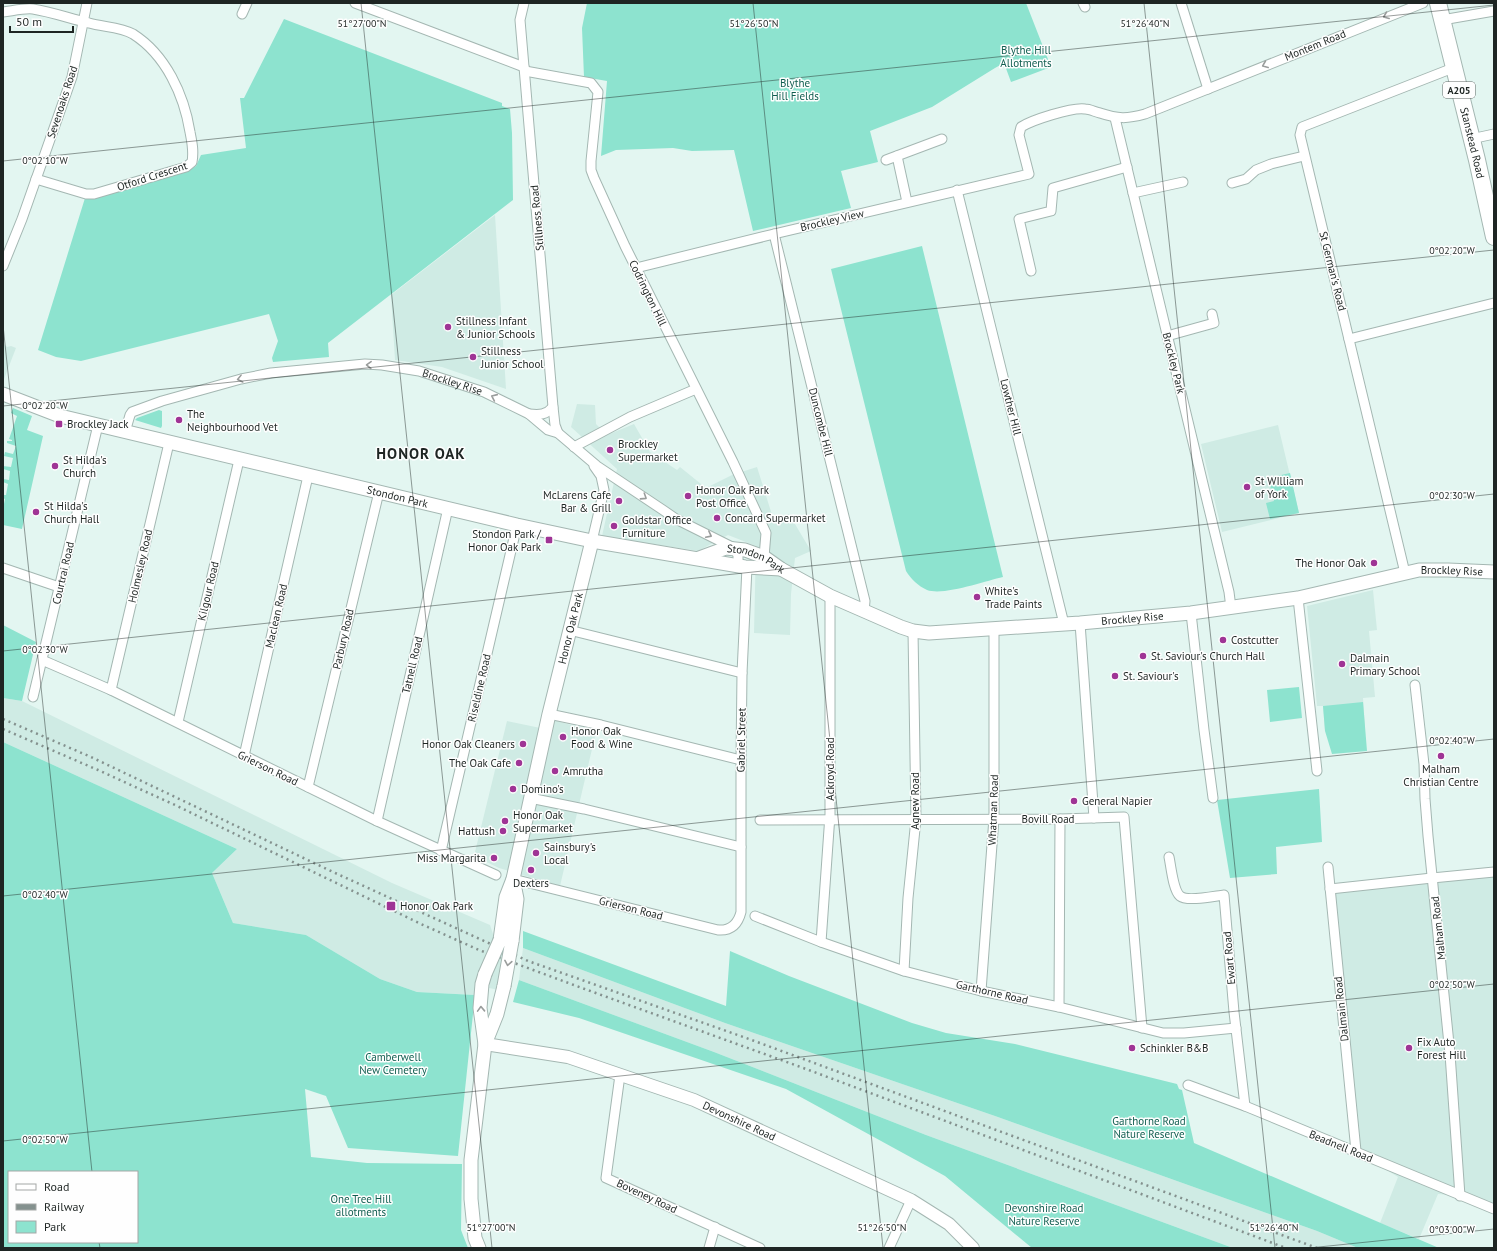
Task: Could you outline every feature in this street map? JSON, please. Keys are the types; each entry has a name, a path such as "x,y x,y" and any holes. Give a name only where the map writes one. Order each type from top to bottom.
{"highway":[{"name":"Stanstead Road","path":"1438,3 1494,237"}],"main road":[{"name":"Stondon Park","path":"3,394 60,416 239,460 517,525 592,541 781,569"},
{"name":"Honor Oak Park","path":"485,1044 497,1014 504,986 506,897 513,879 549,714 592,541"},
{"name":"Stondon Park","path":"731,562 726,548 745,550 764,557 781,569"},
{"name":"Brockley Rise","path":"781,569 830,596 864,611 913,631 929,633 1080,623 1231,608 1298,598 1338,590 1405,573 1434,570 1494,572"},
{"name":"Honor Oak Park","path":"479,1248 475,1238 471,1199 471,1160 485,1044 480,1008 482,984 485,974 506,940"}],"street":[{"name":"Sevenoaks Road","path":"3,266 22,219 72,77 87,3"},
{"path":"242,14 247,3"},
{"name":"Codrington Hill","path":"356,3 524,69 591,83 598,92 591,161 592,170 636,268 733,462 766,533 764,557"},
{"name":"Stillness Road","path":"524,3 520,20 553,407 555,425 558,433"},
{"path":"1181,3 1208,89"},
{"name":"Montem Road","path":"1115,118 1129,118 1145,114 1296,52 1422,3"},
{"path":"3,12 32,9 83,22"},
{"path":"1442,20 1494,11"},
{"name":"Otford Crescent","path":"36,179 86,194 94,194 186,167 192,162 194,154 184,104 172,78 159,59 133,34 126,31 83,22"},
{"name":"St German's Road","path":"1405,573 1300,135 1302,127 1453,68"},
{"name":"Brockley View","path":"636,268 1028,174 1019,135 1021,127 1029,122 1076,109 1086,109 1115,118"},
{"name":"Brockley Park","path":"1115,118 1229,592 1231,608"},
{"path":"1471,139 1494,134"},
{"path":"886,160 942,139"},
{"path":"897,156 907,202"},
{"path":"1232,183 1246,179 1256,170 1271,164 1304,156"},
{"path":"1031,271 1019,219 1051,211 1053,188 1127,167"},
{"path":"1133,194 1183,182"},
{"name":"Lowther Hill","path":"957,190 1064,624"},
{"name":"Duncombe Hill","path":"774,234 865,601 864,611"},
{"path":"1349,339 1494,303"},
{"path":"1167,336 1214,322 1212,314"},
{"name":"Brockley Rise","path":"125,432 130,414 132,412 162,401 219,385 271,373 365,364 419,371 484,392 529,414 548,430 558,433 590,460 625,485 676,518 734,548"},
{"path":"574,447 630,417 696,389"},
{"path":"529,414 541,415 548,412 553,407"},
{"name":"Courtrai Road","path":"33,697 98,425"},
{"name":"Holmesley Road","path":"111,690 169,443"},
{"name":"Kilgour Road","path":"178,722 239,460"},
{"path":"590,460 601,476 604,490 592,541"},
{"name":"Maclean Road","path":"244,756 308,476"},
{"path":"604,490 611,485 625,485"},
{"name":"Parbury Road","path":"308,787 379,492"},
{"name":"Tatnell Road","path":"377,821 448,508"},
{"name":"Riseldine Road","path":"441,850 517,525"},
{"path":"731,562 738,561 738,555 734,548"},
{"name":"Gabriel Street","path":"731,562 742,673 741,912"},
{"path":"3,568 59,587"},
{"name":"Ackroyd Road","path":"821,942 830,820 830,596"},
{"path":"1298,598 1317,771"},
{"path":"1190,613 1213,798"},
{"path":"1080,623 1094,818"},
{"name":"Whatman Road","path":"981,991 994,818 994,629"},
{"path":"569,630 742,673"},
{"name":"Agnew Road","path":"904,971 908,898 916,819 913,631"},
{"name":"Grierson Road","path":"42,660 111,690 377,821 496,875"},
{"name":"Malham Road","path":"1415,685 1424,764 1425,799 1432,878 1450,1054 1460,1196"},
{"path":"549,714 601,725 741,760"},
{"path":"530,798 584,809 741,847"},
{"name":"Bovill Road","path":"760,820 994,818 1060,819 1124,817 1142,1028"},
{"path":"1059,1007 1060,819"},
{"name":"Ewart Road","path":"1169,857 1175,890 1180,897 1188,899 1224,895 1236,1028 1245,1106"},
{"name":"Dalmain Road","path":"1328,867 1356,1151"},
{"path":"1330,889 1494,872"},
{"name":"Grierson Road","path":"513,879 718,930 733,927 741,912"},
{"name":"Garthorne Road","path":"755,916 821,942 904,971 981,991 1059,1007 1163,1033 1184,1033 1236,1028"},
{"name":"Devonshire Road","path":"485,1044 568,1057 694,1100 910,1200 949,1224 973,1248"},
{"name":"Boveney Road","path":"620,1075 606,1178 760,1248"},
{"name":"Beadnell Road","path":"1188,1085 1245,1106 1494,1209"},
{"path":"889,1248 910,1200"},
{"path":"709,1248 715,1227"}],"shaded area":[{"name":"Stillness Infant & Junior Schools","path":"495,215 506,389 442,367 395,360 391,295"},
{"path":"3,343 7,347 11,346 16,348 4,379 3,378"},
{"path":"577,404 595,405 596,424 607,435 634,424 650,452 677,470 680,467 706,488 732,475 757,467 773,518 789,514 811,551 795,558 791,594 790,635 754,633 756,546 728,535 698,551 602,536 617,469 571,427"},
{"path":"1278,425 1299,513 1222,532 1201,444"},
{"name":"Dalmain Primary School","path":"1373,590 1377,630 1369,631 1375,697 1363,698 1365,727 1325,731 1323,706 1317,706 1307,606"},
{"path":"3,698 22,701 392,883 490,925 495,940 475,995 417,992 380,979 306,935 233,923 212,873 237,849 3,742"},
{"path":"553,720 596,732 560,886 499,868 474,856 507,721 550,730"},
{"path":"1494,874 1494,1209 1460,1196 1438,1194 1419,1239 1380,1223 1398,1177 1356,1151 1330,889"},
{"path":"505,941 499,990 489,988 493,966"},
{"path":"523,948 725,1023 995,1116 1317,1231 1358,1248 1233,1248 926,1135 714,1052 519,980"}],"green space":[{"name":"Blythe Hill Fields","path":"587,3 1026,3 1051,67 1011,82 1004,63 932,107 870,131 878,162 841,171 851,208 753,231 734,150 692,151 673,148 616,150 601,156 607,81 584,77 582,28"},
{"path":"284,19 502,103 502,106 510,109 512,133 513,200 328,343 329,357 273,362 272,358 278,341 269,314 81,361 56,357 38,350 85,198 96,198 188,171 196,166 201,155 246,148 240,98 244,98"},
{"path":"922,246 1003,577 954,590 944,591 927,590 915,582 906,571 831,269"},
{"path":"13,408 32,416 27,430 43,436 22,529 3,525 3,509 5,499 3,498 3,495 6,495 8,484 3,482 3,479 9,480 10,471 3,469 3,466 11,467 13,458 4,456 5,452 13,454 16,446 7,443 7,441 12,441 9,439 17,416 11,413"},
{"path":"159,410 162,411 161,428 135,420 137,418"},
{"path":"1290,473 1299,513 1270,519 1266,503 1274,501 1268,478"},
{"path":"3,625 36,642 22,701 3,698"},
{"path":"1299,687 1302,718 1270,722 1267,690"},
{"path":"1363,702 1367,751 1332,754 1325,731 1323,706"},
{"path":"3,742 237,849 212,873 233,923 306,935 380,979 417,992 475,995 458,1156 348,1148 326,1096 305,1089 311,1157 367,1163 462,1164 461,1230 468,1248 3,1248"},
{"path":"1319,789 1322,842 1276,847 1277,874 1230,878 1217,800"},
{"name":"Garthorne Road Nature Reserve","path":"523,931 726,1006 730,951 789,976 912,1023 946,1033 1015,1044 1177,1084 1179,1089 1182,1090 1194,1143 1439,1248 1358,1248 1317,1231 995,1116 725,1023 523,948"},
{"name":"Devonshire Road Nature Reserve","path":"519,980 714,1052 926,1135 1233,1248 1032,1248 945,1176 786,1089 579,1018 513,1002"}],"railway":[{"path":"3,719 91,757 333,872 528,961 749,1039 1317,1248"},
{"path":"3,729 175,805 421,924 479,950 806,1069 1286,1248"}],"place":[{"name":"Stillness Infant & Junior Schools","path":"448,327"},
{"name":"Stillness Junior School","path":"473,357"},
{"name":"The Neighbourhood Vet","path":"179,420"},
{"name":"Brockley Jack","path":"59,424"},
{"name":"Brockley Supermarket","path":"610,450"},
{"name":"St Hilda's Church","path":"55,466"},
{"name":"St WIlliam of York","path":"1247,487"},
{"name":"Honor Oak Park Post Office","path":"688,496"},
{"name":"McLarens Cafe Bar & Grill","path":"619,501"},
{"name":"St Hilda's Church Hall","path":"36,512"},
{"name":"Concard Supermarket","path":"717,518"},
{"name":"Goldstar Office Furniture","path":"614,526"},
{"name":"Stondon Park / Honor Oak Park","path":"549,540"},
{"name":"The Honor Oak","path":"1374,563"},
{"name":"White's Trade Paints","path":"977,597"},
{"name":"Costcutter","path":"1223,640"},
{"name":"St. Saviour's Church Hall","path":"1143,656"},
{"name":"Dalmain Primary School","path":"1342,664"},
{"name":"St. Saviour's","path":"1115,676"},
{"name":"Honor Oak Food & Wine","path":"563,737"},
{"name":"Honor Oak Cleaners","path":"523,744"},
{"name":"Malham Christian Centre","path":"1441,756"},
{"name":"The Oak Cafe","path":"519,763"},
{"name":"Amrutha","path":"555,771"},
{"name":"Domino's","path":"513,789"},
{"name":"General Napier","path":"1074,801"},
{"name":"Honor Oak Supermarket","path":"505,821"},
{"name":"Hattush","path":"503,831"},
{"name":"Sainsbury's Local","path":"536,853"},
{"name":"Miss Margarita","path":"494,858"},
{"name":"Dexters","path":"531,870"},
{"name":"Honor Oak Park","path":"391,906"},
{"name":"Schinkler B&B","path":"1132,1048"},
{"name":"Fix Auto Forest Hill","path":"1409,1048"}],"district":[{"name":"HONOR OAK","path":"421,453"}],"park label":[{"name":"Blythe Hill Allotments","path":"1026,56"},
{"name":"Camberwell New Cemetery","path":"393,1063"},
{"name":"One Tree Hill allotments","path":"361,1205"}]}
